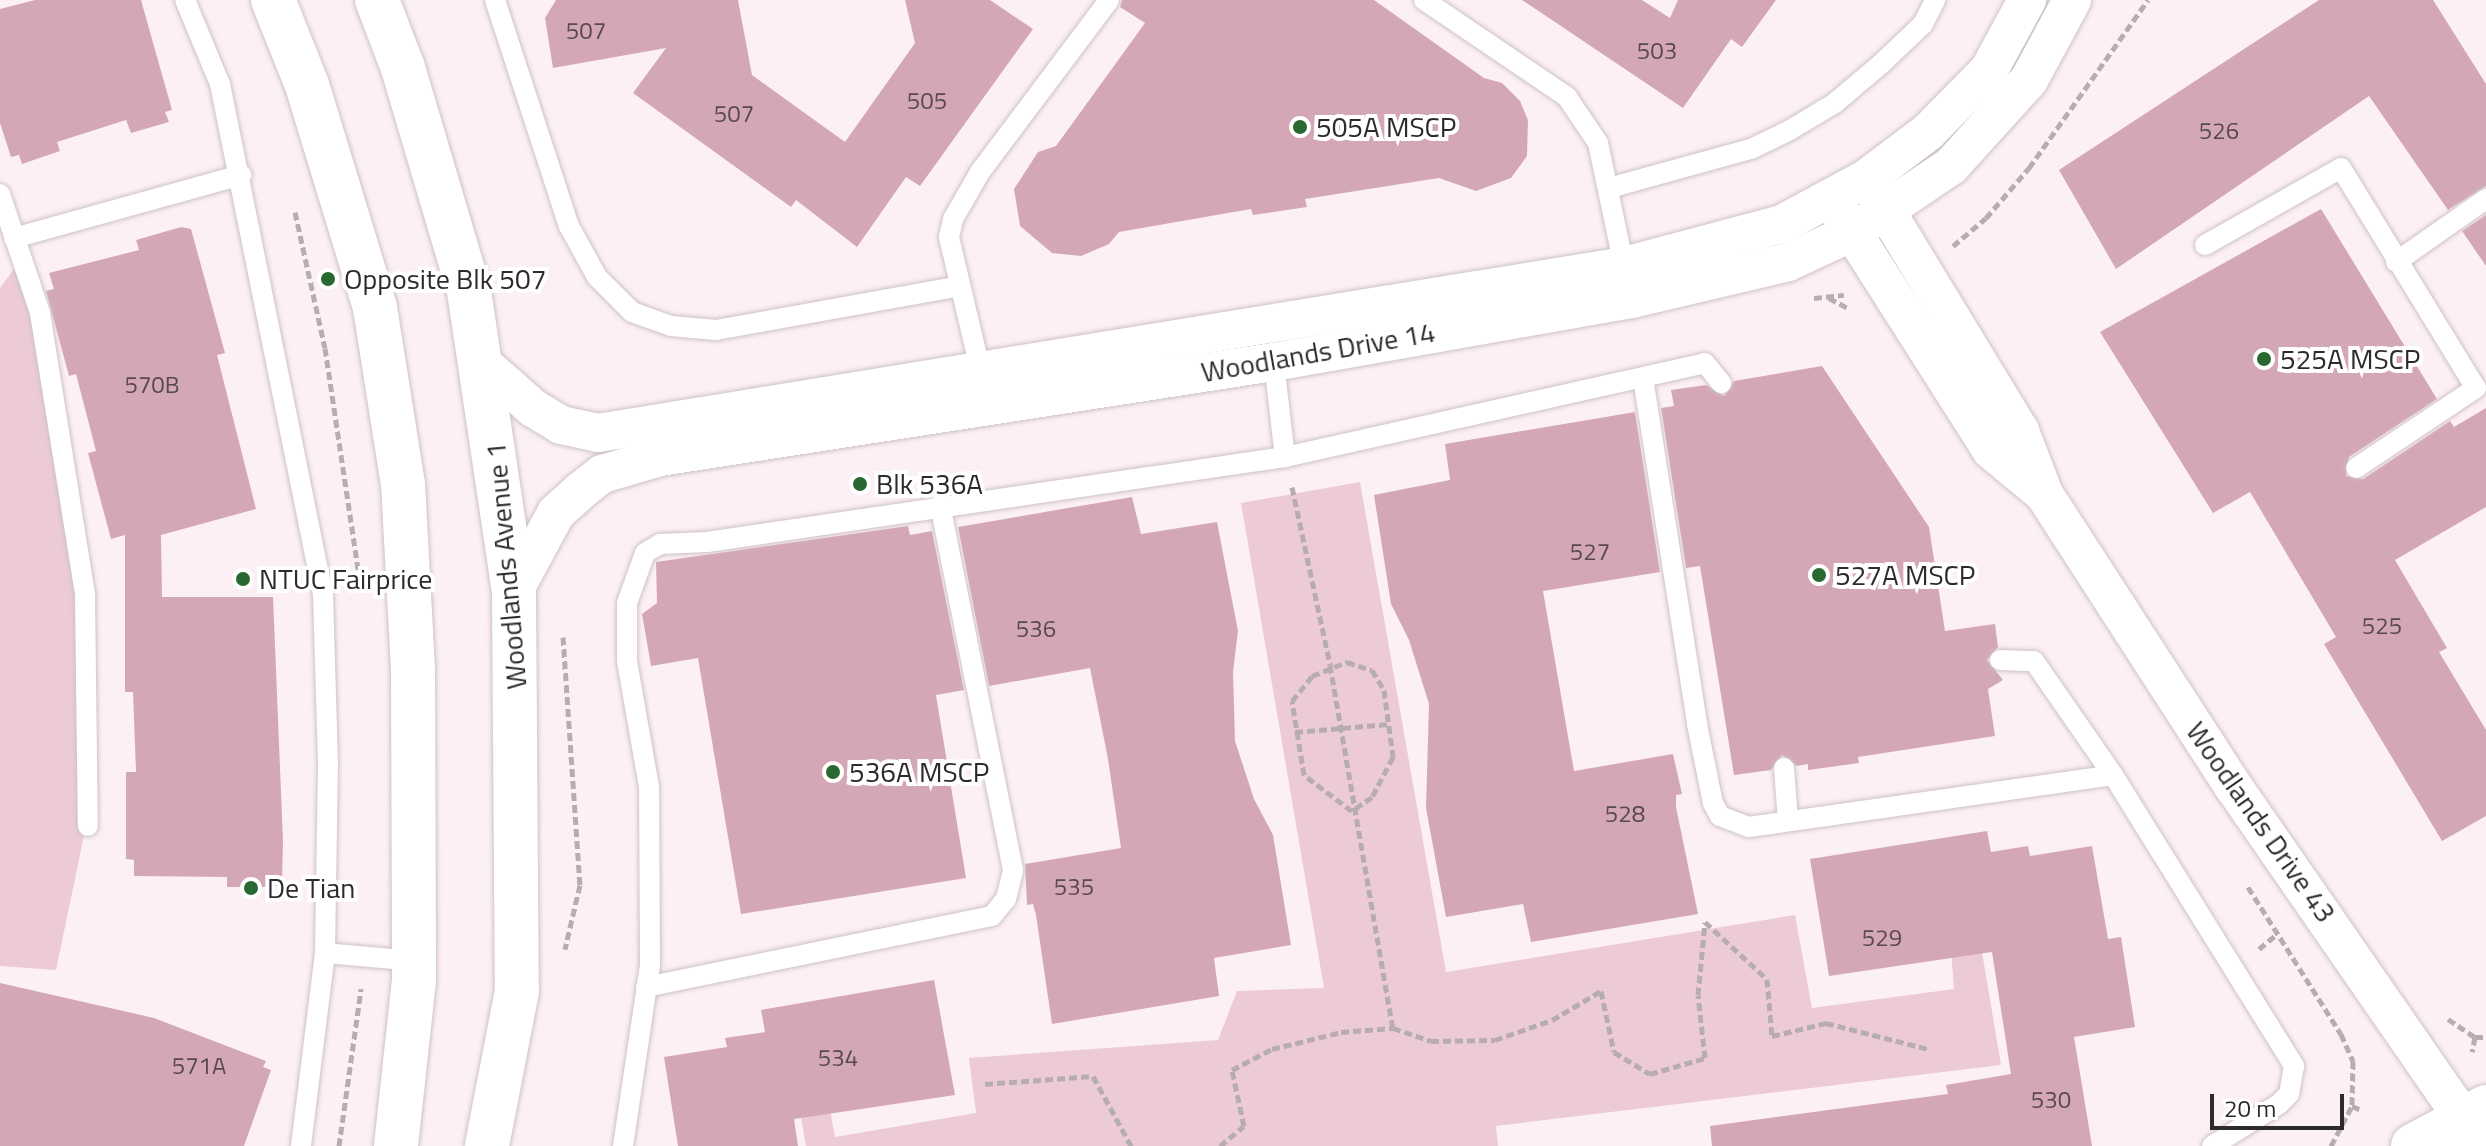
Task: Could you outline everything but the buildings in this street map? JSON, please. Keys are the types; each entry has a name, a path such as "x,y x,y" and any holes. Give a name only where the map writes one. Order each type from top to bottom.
{"street":[{"path":"273,0 307,85 375,308 403,484 413,669 414,961 396,1146"},
{"name":"Woodlands Avenue 1","path":"377,0 403,68 469,291 483,364 514,591 517,991 487,1146"},
{"name":"Woodlands Drive 14","path":"1628,283 1782,224 1867,178 1928,132 1989,70 2027,0"},
{"name":"Woodlands Drive 14","path":"514,591 556,513 602,474 660,457 988,407 1271,344 1628,283 1788,262 1853,232 1951,166 2029,80 2072,0"},
{"name":"Woodlands Drive 43","path":"1867,178 2020,431 2044,494 2476,1125"},
{"name":"Woodlands Drive 43","path":"1831,199 1991,450 2044,494"},
{"name":"Woodlands Drive 14","path":"483,364 533,408 584,433 981,369 1271,344"},
{"path":"2413,1146 2476,1125"}],"lane":[{"path":"185,0 220,84 241,175 323,595 325,953 301,1146"},
{"path":"495,0 569,226 597,277 632,312 671,326 716,330 960,286"},
{"path":"988,407 949,237 966,193 1109,0"},
{"path":"1424,0 1567,97 1598,143 1628,283"},
{"path":"1609,188 1751,149 1790,130 1835,103 1881,64 1923,24 1935,0"},
{"path":"2205,245 2341,168 2476,388 2356,468"},
{"path":"14,238 241,175"},
{"path":"0,194 40,313 85,595 88,826"},
{"path":"2396,262 2486,199"},
{"path":"1271,344 1285,457"},
{"path":"623,1146 646,987 649,787 627,661 627,603 645,553 660,544 707,542 940,505 1285,457 1705,363 1721,383"},
{"path":"1643,378 1713,803 1731,823 1749,827 2113,775"},
{"path":"646,987 992,916 1006,899 1013,870 940,505"},
{"path":"2000,660 2034,661 2113,775 2294,1066 2289,1094 2279,1104 2212,1146"},
{"path":"1784,768 1788,821"},
{"path":"325,953 414,961"}],"path":[{"path":"1285,457 1330,665 1352,811 1393,1028"},
{"path":"1347,662 1372,670 1384,690 1393,757 1384,779 1352,811 1304,775 1292,701 1312,676 1330,665 1347,662"},
{"path":"1295,732 1389,724"},
{"path":"1220,1146 1244,1126 1232,1070 1272,1049 1341,1032 1393,1028 1431,1041 1495,1040 1552,1020 1601,991 1614,1052 1650,1074 1705,1058 1698,995 1705,922 1767,979 1772,1036 1826,1023 1928,1049"},
{"path":"2475,1037 2486,1037"},
{"path":"985,1084 1093,1076 1131,1146"},
{"path":"2331,1146 2352,1106"}],"shaded area":[{"path":"19,262 36,313 81,596 86,826 56,970 0,966 0,288"},
{"path":"1360,482 1446,972 1795,915 1812,1008 1954,989 1950,937 1979,934 2001,1065 1496,1126 1498,1146 806,1146 800,1112 830,1109 835,1137 976,1113 969,1058 1218,1040 1237,991 1324,988 1241,503"}],"place":[{"name":"505A MSCP","path":"1300,127"},
{"name":"Opposite Blk 507","path":"328,279"},
{"name":"525A MSCP","path":"2264,359"},
{"name":"Blk 536A","path":"860,484"},
{"name":"527A MSCP","path":"1819,575"},
{"name":"NTUC Fairprice","path":"243,579"},
{"name":"536A MSCP","path":"833,772"},
{"name":"De Tian","path":"251,888"}]}
